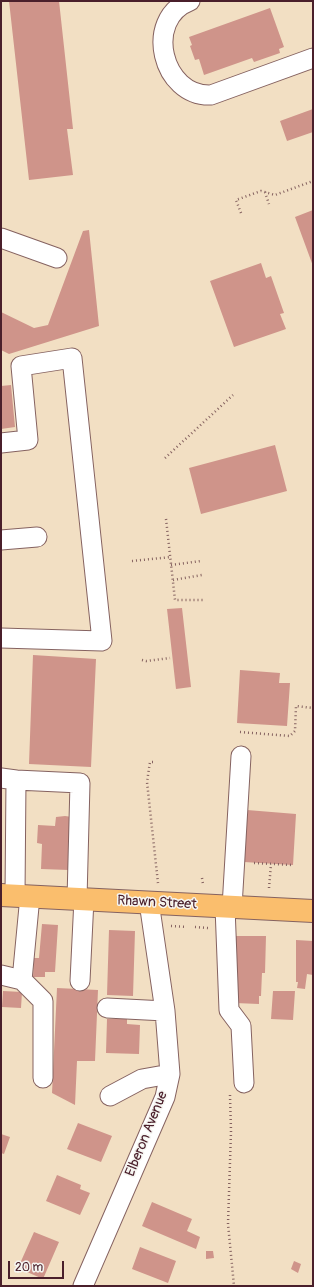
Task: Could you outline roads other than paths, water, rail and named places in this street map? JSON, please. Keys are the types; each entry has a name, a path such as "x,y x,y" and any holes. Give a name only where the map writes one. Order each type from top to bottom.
{"main road":[{"name":"Rhawn Street","path":"15,895 80,899 154,893 228,907 313,911"}],"street":[{"path":"190,1 183,4 172,15 165,28 162,44 164,59 171,73 180,85 194,94 210,95 313,58"},
{"path":"1,238 57,258"},
{"path":"1,443 28,440 21,366 72,358 102,641 1,638"},
{"path":"1,540 37,537"},
{"path":"237,1086 241,1026 229,1010 228,907 241,756"},
{"path":"22,980 8,779 80,783 80,981"},
{"name":"Elberon Avenue","path":"83,1286 165,1097 170,1074 154,893"},
{"path":"1,975 22,980 43,1001 43,1078"},
{"path":"107,1008 165,1011"},
{"path":"110,1096 142,1078 170,1074"}]}
